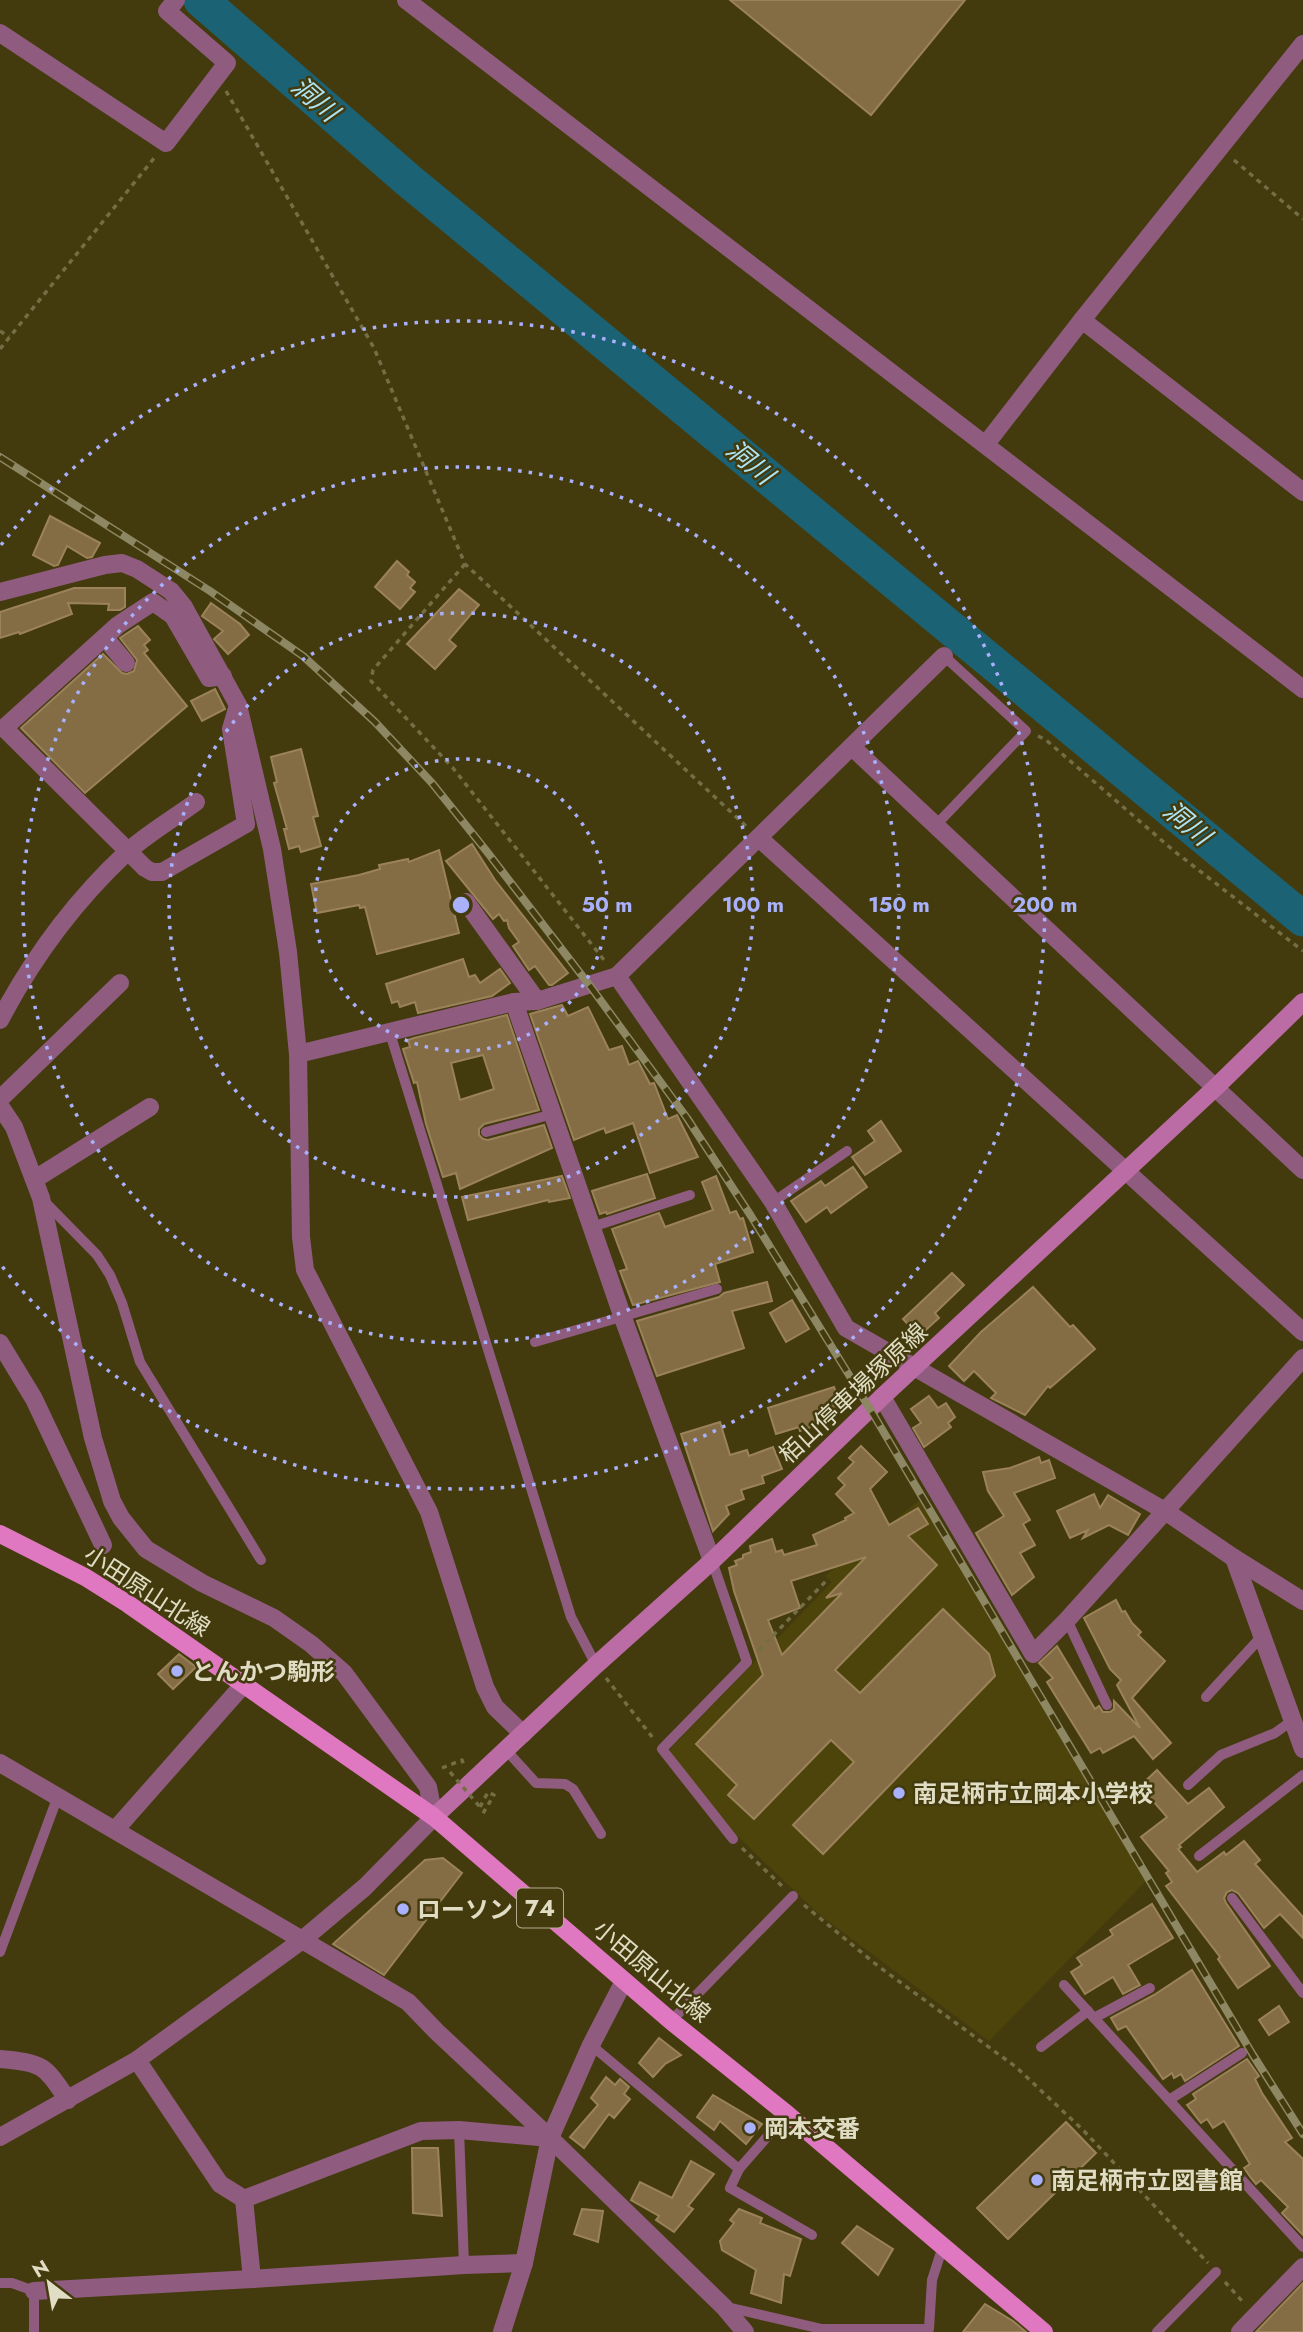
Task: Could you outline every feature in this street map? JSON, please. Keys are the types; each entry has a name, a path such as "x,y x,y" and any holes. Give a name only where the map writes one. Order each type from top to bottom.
{"main road":[{"name":"栢山停車場塚原線","path":"434,1817 712,1561 882,1397 1216,1087 1303,1002"},
{"name":"小田原山北線","path":"0,1534 107,1591 434,1817 671,2021 787,2114 1044,2332"}],"street":[{"path":"406,0 1303,689"},
{"path":"0,33 166,144 227,63 172,6"},
{"path":"986,444 1303,44"},
{"path":"1082,320 1303,492"},
{"path":"0,592 105,565 122,563 137,569 171,591 184,607 238,705 272,849 288,951 298,1054 301,1237 305,1270 429,1512 485,1688 495,1707 523,1734"},
{"path":"223,676 209,678 173,616 153,602 118,625 2,730 128,852 152,872 162,872 246,824 231,729 238,705"},
{"path":"105,638 126,663"},
{"path":"298,1054 389,1030 514,1002 537,1000 617,976 944,656"},
{"path":"852,747 1303,1170"},
{"path":"0,1020 18,986 81,900 128,852 196,802"},
{"path":"759,838 1303,1332"},
{"path":"466,902 537,1000"},
{"path":"617,976 773,1202 846,1328 1165,1511 1303,1601"},
{"path":"0,1099 121,983"},
{"path":"514,1002 623,1318 712,1561"},
{"path":"0,1106 14,1127 41,1198 93,1438 112,1501 121,1518 146,1549 202,1583 274,1618 311,1644 344,1673 428,1787 434,1817 365,1887 301,1941 137,2060 0,2137"},
{"path":"35,1179 150,1107"},
{"path":"0,1343 34,1399 103,1545"},
{"path":"882,1397 1033,1654 1068,1620 1303,1359"},
{"path":"1234,1558 1303,1749"},
{"path":"115,1830 243,1684"},
{"path":"0,1763 408,2002 724,2307 745,2332"},
{"path":"502,2332 524,2263 550,2138 591,2045 624,1981"},
{"path":"0,2059 31,2062 48,2072 68,2101"},
{"path":"137,2060 220,2183 244,2199"},
{"path":"244,2199 421,2131 459,2130 550,2138"},
{"path":"244,2199 252,2279"},
{"path":"34,2291 524,2263"},
{"path":"1240,2332 1303,2267"}],"lane":[{"path":"936,825 1026,731 944,656"},
{"path":"389,1030 571,1617 596,1665"},
{"path":"486,1132 553,1114"},
{"path":"773,1202 847,1151"},
{"path":"592,1227 690,1195"},
{"path":"41,1198 97,1255 110,1275 122,1303 140,1362 261,1560"},
{"path":"535,1342 717,1289"},
{"path":"712,1561 747,1662 662,1749 733,1839"},
{"path":"1068,1620 1107,1705"},
{"path":"1206,1697 1262,1636"},
{"path":"1188,1786 1221,1755 1275,1733 1293,1720"},
{"path":"507,1751 536,1783 565,1784 573,1789 601,1834"},
{"path":"1199,1856 1303,1775"},
{"path":"0,1952 58,1796"},
{"path":"671,2021 793,1896"},
{"path":"1232,1898 1303,1993"},
{"path":"1064,1985 1303,2248"},
{"path":"1041,2047 1091,2015 1150,1987"},
{"path":"591,2045 739,2169"},
{"path":"1169,2100 1242,2053"},
{"path":"787,2114 739,2169 730,2188 812,2235"},
{"path":"459,2130 464,2265"},
{"path":"724,2307 822,2329 929,2329 933,2280 943,2246"},
{"path":"1157,2332 1216,2272"},
{"path":"0,2283 12,2283 34,2291 34,2332"}],"path":[{"path":"218,76 374,348 465,564 759,838"},
{"path":"0,349 166,144"},
{"path":"1220,147 1303,219"},
{"path":"0,331 9,337"},
{"path":"465,564 373,670 371,681 453,768 617,976"},
{"path":"1026,731 1046,740 1174,851 1303,951"},
{"path":"747,1662 828,1579"},
{"path":"596,1665 662,1749"},
{"path":"442,1768 462,1760 464,1766 450,1772 480,1807 488,1792 494,1795 482,1815"},
{"path":"733,1839 793,1896 878,1966 1016,2067 1084,2131 1255,2316"}],"shaded area":[{"name":"南足柄市立岡本小学校","path":"922,1498 1148,1879 989,2041 821,1916 732,1831 670,1755 671,1748 832,1582 825,1576"}],"building":[{"path":"730,0 965,0 871,115"},
{"path":"50,516 100,543 92,557 87,558 67,546 58,565 54,566 33,555"},
{"path":"397,561 415,582 410,588 415,592 400,609 375,587"},
{"path":"74,588 125,588 125,607 108,610 109,604 68,603 72,614 20,634 19,632 0,638 0,612"},
{"path":"459,589 479,605 449,640 456,646 435,669 407,644"},
{"path":"211,603 240,624 249,635 228,654 214,639 223,631 202,616"},
{"path":"138,626 150,640 144,645 148,650 144,653 187,706 85,793 21,728 103,654 122,673 134,671 137,660 120,638"},
{"path":"215,689 225,709 202,721 191,701"},
{"path":"301,749 318,816 313,817 321,846 301,852 299,846 289,849 271,757"},
{"path":"472,844 495,880 568,973 552,985 549,985 535,966 529,970 513,946 519,942 507,920 504,921 499,914 493,919 446,861"},
{"path":"439,850 459,933 377,954 365,907 360,908 359,905 317,913 311,884 359,875 380,869 379,865 408,859 409,862"},
{"path":"463,959 469,977 475,975 480,983 500,969 510,983 492,996 418,1013 415,1002 400,1007 398,1001 392,1003 386,984"},
{"path":"562,1005 568,1016 588,1007 609,1050 622,1046 629,1065 638,1061 650,1084 654,1083 668,1119 677,1115 698,1157 650,1173 633,1123 606,1133 604,1128 574,1140 530,1014"},
{"path":"507,1015 539,1110 484,1124 479,1129 479,1135 488,1140 544,1125 552,1148 460,1189 456,1173 443,1177 426,1124 417,1082 414,1083 403,1049 410,1047 408,1040","holes":["483,1055 494,1089 460,1100 451,1063"]},
{"path":"881,1121 901,1151 865,1175 852,1157 875,1141 868,1131"},
{"path":"853,1167 867,1187 831,1213 827,1207 806,1222 791,1201 821,1181 825,1186"},
{"path":"647,1174 655,1198 600,1214 592,1191"},
{"path":"562,1176 570,1198 548,1200 468,1220 462,1197"},
{"path":"716,1176 730,1213 736,1211 740,1219 743,1218 753,1252 715,1264 720,1282 633,1305 620,1271 627,1269 612,1229 659,1213 665,1227 713,1210 702,1182"},
{"path":"952,1273 964,1285 935,1313 939,1318 919,1336 903,1319"},
{"path":"767,1282 772,1301 732,1311 744,1348 657,1376 637,1321"},
{"path":"1033,1287 1070,1327 1073,1325 1095,1349 1050,1388 1048,1386 1025,1415 991,1398 996,1393 974,1371 964,1381 949,1366 981,1332"},
{"path":"792,1300 809,1329 786,1342 770,1313"},
{"path":"834,1387 836,1392 844,1389 850,1406 831,1412 833,1419 800,1431 799,1427 776,1434 768,1408"},
{"path":"929,1396 938,1408 946,1403 955,1417 948,1423 951,1427 924,1447 913,1428 921,1423 911,1409"},
{"path":"720,1422 730,1455 747,1450 749,1456 773,1447 782,1469 762,1476 764,1483 741,1490 744,1499 726,1506 729,1514 713,1531 681,1434"},
{"path":"861,1446 887,1472 870,1489 889,1525 918,1508 928,1524 908,1536 937,1565 835,1670 860,1693 943,1609 989,1654 995,1676 823,1854 793,1825 854,1762 831,1740 754,1819 728,1795 737,1785 696,1744 763,1675 734,1591 729,1568 737,1565 735,1561 743,1558 743,1555 751,1552 750,1546 772,1539 776,1552 782,1550 784,1555 817,1545 813,1535 846,1520 845,1518 854,1513 836,1494 845,1485 838,1478 854,1462 849,1458","holes":["866,1557 826,1598 842,1593 782,1655 768,1620 800,1608 791,1581"]},
{"path":"1039,1457 1041,1463 1049,1460 1055,1478 1014,1493 1030,1520 1023,1524 1035,1545 1020,1553 1034,1577 1012,1595 976,1533 1004,1516 988,1491 983,1472 1010,1468"},
{"path":"1094,1494 1100,1508 1108,1495 1140,1514 1128,1535 1109,1525 1083,1538 1088,1530 1070,1538 1057,1511"},
{"path":"1116,1600 1122,1612 1125,1611 1141,1632 1138,1635 1165,1661 1132,1698 1171,1743 1153,1759 1134,1736 1103,1753 1100,1748 1091,1753 1047,1682 1053,1678 1039,1663 1057,1646 1095,1709 1099,1706 1103,1712 1110,1712 1114,1709 1114,1701 1140,1728 1117,1685 1121,1680 1110,1669 1084,1618"},
{"name":"とんかつ駒形","path":"179,1654 196,1667 173,1689 158,1674"},
{"path":"1157,1770 1188,1804 1209,1788 1224,1807 1179,1845 1181,1847 1178,1849 1197,1872 1244,1841 1260,1860 1255,1864 1303,1917 1303,1938 1280,1914 1264,1928 1238,1893 1232,1890 1227,1892 1224,1898 1226,1903 1270,1966 1238,1988 1218,1959 1220,1957 1166,1886 1172,1882 1166,1873 1169,1871 1141,1837 1167,1817 1140,1786"},
{"name":"ローソン","path":"443,1858 462,1873 384,1975 333,1944 425,1860"},
{"path":"1152,1904 1173,1938 1128,1965 1140,1985 1123,1994 1113,1977 1085,1994 1071,1972 1082,1965 1077,1958 1113,1935 1110,1930"},
{"path":"1192,1970 1239,2046 1185,2081 1181,2074 1174,2078 1172,2073 1163,2079 1126,2026 1118,2030 1111,2018 1154,1995"},
{"path":"1279,2006 1289,2022 1269,2035 1259,2020"},
{"path":"659,2038 681,2055 665,2064 653,2077 639,2063"},
{"path":"1247,2059 1259,2076 1255,2079 1262,2093 1292,2138 1285,2142 1303,2159 1303,2235 1282,2213 1288,2207 1261,2180 1256,2184 1244,2168 1250,2164 1224,2121 1213,2128 1207,2119 1201,2123 1187,2105 1196,2099 1193,2094"},
{"path":"606,2077 615,2085 620,2079 629,2087 624,2094 630,2099 614,2118 609,2114 584,2148 570,2137 598,2105 591,2098"},
{"path":"713,2095 762,2124 746,2144 720,2121 714,2130 697,2117"},
{"name":"南足柄市立図書館","path":"1066,2122 1096,2153 1008,2239 977,2208"},
{"path":"412,2148 438,2148 442,2216 413,2213"},
{"path":"691,2161 714,2174 688,2206 693,2209 674,2232 656,2220 659,2216 631,2200 640,2182 672,2198"},
{"path":"582,2209 603,2211 598,2242 574,2234"},
{"path":"739,2209 762,2218 760,2223 801,2239 790,2276 784,2274 781,2303 751,2293 756,2270 722,2250 720,2241 734,2223 730,2220"},
{"path":"857,2226 893,2249 878,2275 842,2243"},
{"path":"1303,2283 1303,2332 1256,2332"},
{"path":"985,2304 1013,2321 1026,2332 963,2332"}],"waterway":[{"name":"洞川","path":"201,0 408,180 1303,919"}],"railway":[{"path":"0,457 210,591 303,656 375,722 432,783 488,853 687,1118 751,1216 870,1409 1253,2055 1303,2134"}],"place":[{"name":"とんかつ駒形","path":"177,1671"},
{"name":"南足柄市立岡本小学校","path":"899,1793"},
{"name":"ローソン","path":"403,1909"},
{"name":"岡本交番","path":"750,2128"},
{"name":"南足柄市立図書館","path":"1037,2180"}]}
